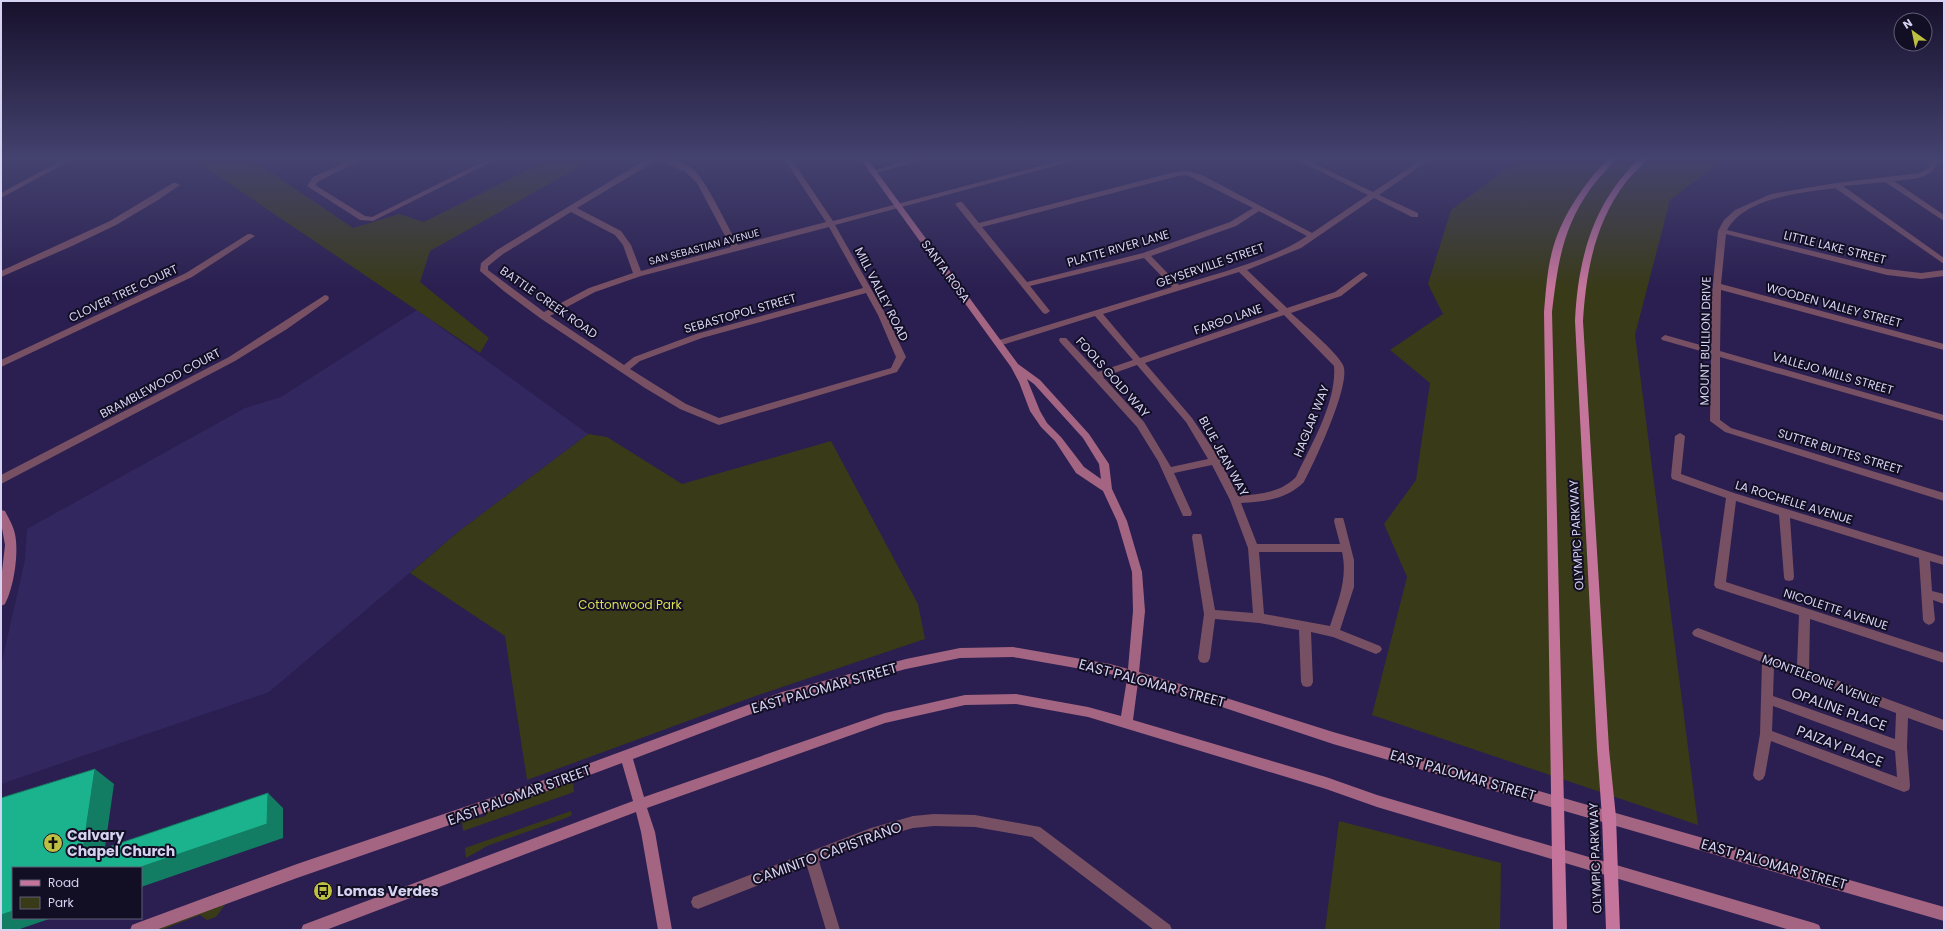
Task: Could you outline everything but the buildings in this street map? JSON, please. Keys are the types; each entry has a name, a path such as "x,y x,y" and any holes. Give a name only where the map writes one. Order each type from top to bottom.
{"main road":[{"name":"SANTA ROSA","path":"895,200 1015,366 1024,382 1035,411 1044,425 1058,439 1080,470 1107,488"},
{"name":"OLYMPIC PARKWAY","path":"1560,930 1558,855 1559,802 1555,732 1548,312 1554,263 1560,239 1568,221 1580,200"},
{"name":"OLYMPIC PARKWAY","path":"1611,200 1595,227 1584,270 1579,321 1603,749 1609,817 1613,930"},
{"name":"SANTA ROSA","path":"1015,366 1038,382 1086,436 1104,464 1107,488 1122,521 1137,572 1139,610 1133,676 1126,724"},
{"path":"1,514 10,536 10,568 1,601"},
{"name":"EAST PALOMAR STREET","path":"137,930 282,876 481,809 782,697 906,664 960,653 1013,652 1099,666 1201,695 1333,738 1944,914"},
{"path":"308,930 641,804 885,718 965,700 1016,699 1088,712 1326,782 1407,810 1814,930"},
{"path":"626,756 648,832 665,930"}],"street":[{"path":"1,274 95,232 133,213 152,200"},
{"path":"334,200 363,218 374,219 411,200"},
{"name":"BATTLE CREEK ROAD","path":"583,200 500,252 484,265 484,271 543,316 624,369 699,415 719,422"},
{"path":"710,200 736,249"},
{"name":"MILL VALLEY ROAD","path":"719,422 894,370 900,357 882,315 866,290 831,224 815,200"},
{"name":"SAN SEBASTIAN AVENUE","path":"543,316 592,290 638,274 920,200"},
{"path":"977,226 1076,200"},
{"path":"1244,200 1312,236"},
{"name":"GEYSERVILLE STREET","path":"999,343 1242,269 1298,246 1366,200"},
{"path":"1385,200 1415,215"},
{"path":"1722,231 1727,222 1738,212 1762,200"},
{"path":"1858,200 1944,262"},
{"path":"1918,200 1943,217"},
{"path":"959,204 1046,311"},
{"path":"570,208 618,233 628,248 638,274"},
{"name":"PLATTE RIVER LANE","path":"1025,285 1146,254 1233,224 1259,208"},
{"name":"LITTLE LAKE STREET","path":"1722,231 1886,272 1921,276 1944,273"},
{"name":"MOUNT BULLION DRIVE","path":"1722,231 1717,286 1715,421 1728,430"},
{"name":"CLOVER TREE COURT","path":"1,364 188,274 251,236"},
{"path":"1146,254 1178,289"},
{"name":"HAGLAR WAY","path":"1235,500 1271,496 1285,492 1296,484 1300,479 1328,416 1339,383 1339,366 1331,356 1242,269"},
{"name":"FARGO LANE","path":"1096,376 1338,294 1364,275"},
{"name":"WOODEN VALLEY STREET","path":"1717,286 1944,347"},
{"name":"SEBASTOPOL STREET","path":"624,369 637,359 698,336 866,290"},
{"name":"BRAMBLEWOOD COURT","path":"1,480 232,359 284,327 325,298"},
{"name":"BLUE JEAN WAY","path":"1097,313 1189,420 1215,461 1235,500 1253,548 1259,618"},
{"name":"VALLEJO MILLS STREET","path":"1665,338 1944,418"},
{"name":"FOOLS GOLD WAY","path":"1063,340 1083,365 1096,376 1133,415 1169,471 1187,513"},
{"name":"SUTTER BUTTES STREET","path":"1728,430 1944,497"},
{"name":"LA ROCHELLE AVENUE","path":"1680,436 1676,476 1731,496 1944,561"},
{"path":"1169,471 1215,461"},
{"name":"NICOLETTE AVENUE","path":"1731,496 1720,585 1944,658"},
{"path":"1784,512 1789,577"},
{"path":"1334,632 1348,587 1349,560 1339,521"},
{"path":"1197,537 1210,614 1204,658"},
{"path":"1253,548 1345,548"},
{"path":"1924,555 1929,620"},
{"path":"1927,594 1944,599"},
{"path":"1803,673 1804,612"},
{"path":"1210,614 1259,618 1334,632 1376,649"},
{"path":"1305,627 1307,682"},
{"name":"MONTELEONE AVENUE","path":"1698,633 1944,726"},
{"path":"1759,775 1766,734 1768,660"},
{"name":"OPALINE PLACE","path":"1767,699 1901,747"},
{"path":"1901,747 1902,711"},
{"name":"PAIZAY PLACE","path":"1766,734 1904,786 1901,747"},
{"name":"CAMINITO CAPISTRANO","path":"698,902 871,834 913,822 954,820 1015,826 1035,831 1165,930"},
{"path":"811,858 832,930"}],"shaded area":[{"path":"417,310 588,434 458,532 269,692 1,784 1,666 25,560 27,529 245,408 281,397"}],"green space":[{"path":"254,200 312,200 353,228 399,214 424,222 467,200 520,200 430,251 420,282 489,338 480,353"},
{"path":"1464,200 1670,200 1635,335 1698,825 1372,715 1407,577 1384,524 1416,480 1430,383 1390,350 1443,314 1428,284 1451,210"},
{"name":"Cottonwood Park","path":"588,434 607,437 682,484 831,441 918,604 925,639 761,694 527,780 505,636 410,573 458,532"},
{"path":"573,782 574,792 463,831 462,822 486,816 486,811"},
{"path":"571,811 572,815 566,818 487,846 466,858 465,848"},
{"path":"1339,821 1501,863 1500,930 1325,930"},
{"path":"227,902 216,917 207,920 200,915 161,930 148,930"}],"place":[{"name":"Calvary Chapel Church","path":"53,843"},
{"name":"Lomas Verdes","path":"323,891"}]}
